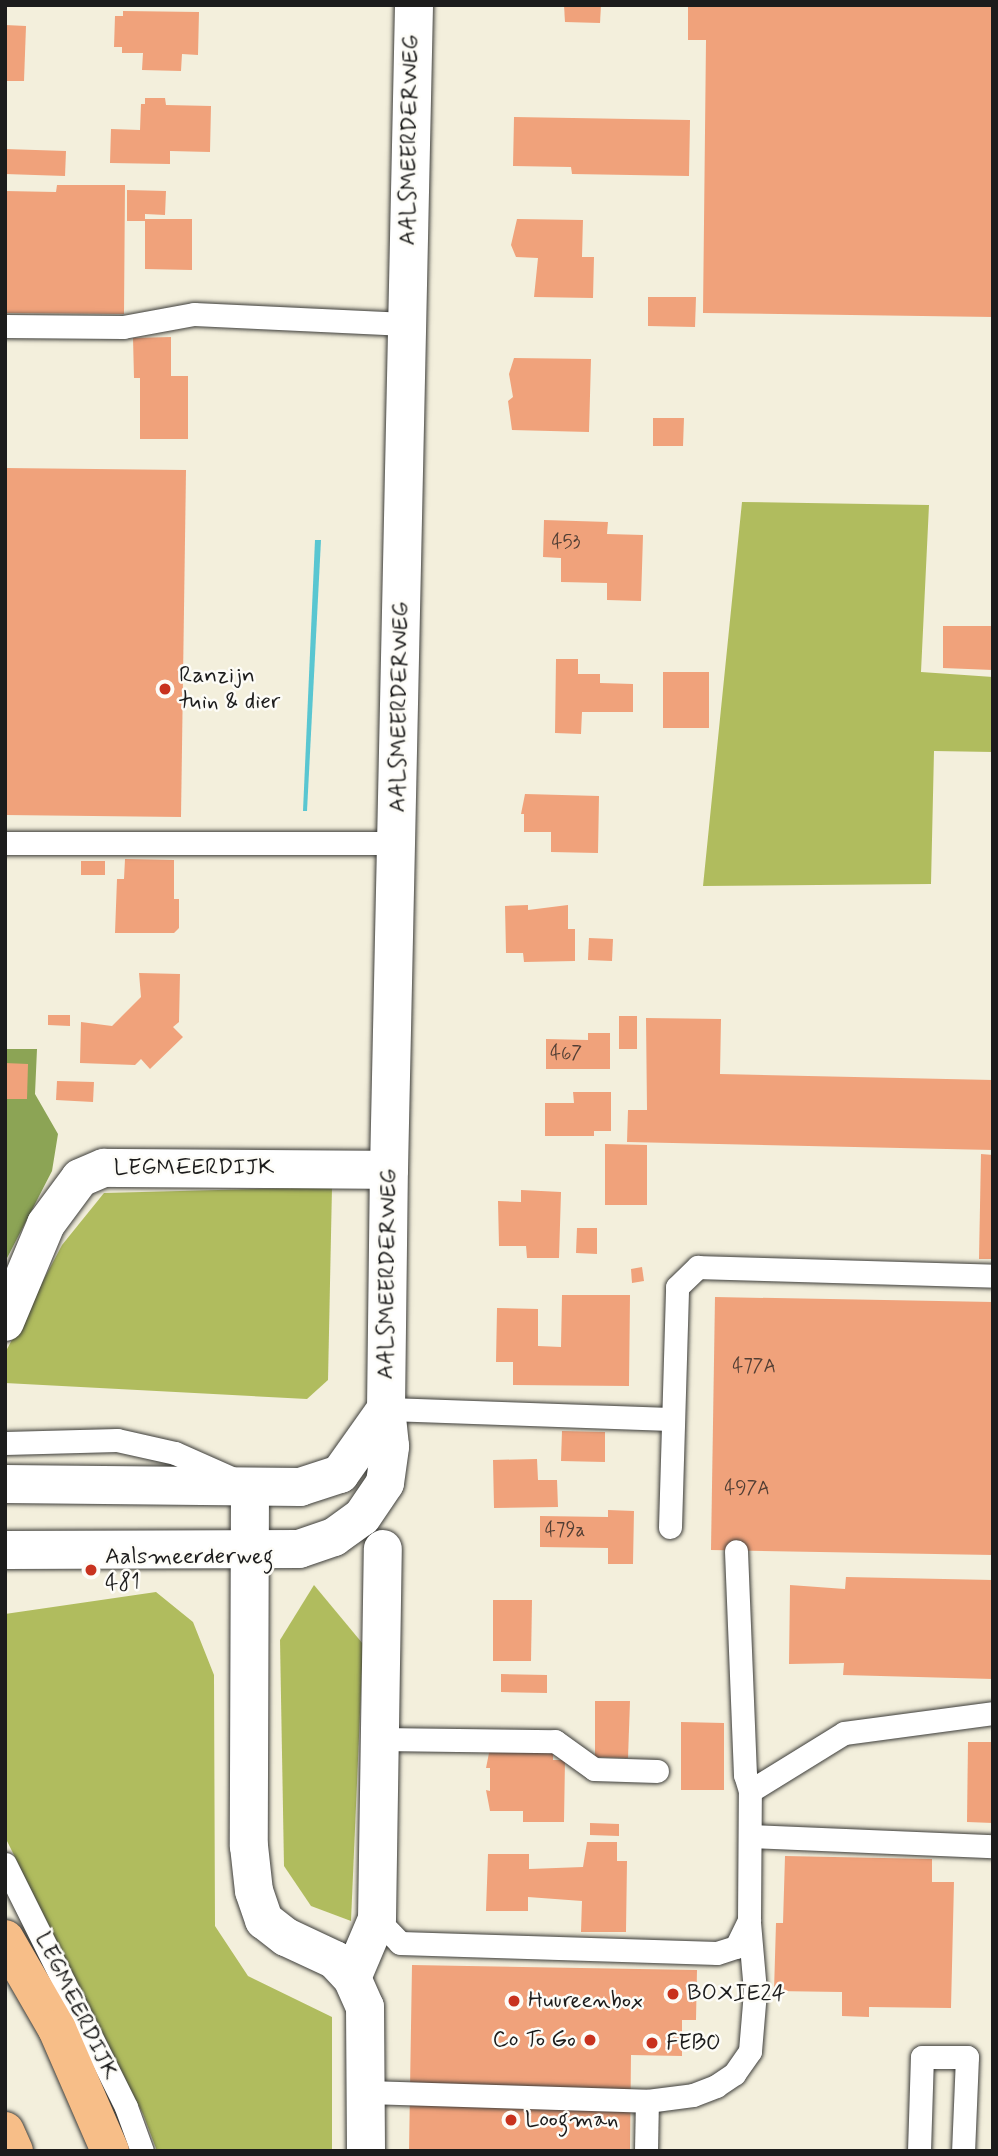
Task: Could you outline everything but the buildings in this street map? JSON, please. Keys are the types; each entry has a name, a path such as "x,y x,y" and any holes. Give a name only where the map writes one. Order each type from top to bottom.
{"main road":[{"name":"LEGMEERDIJK","path":"5,1939 57,2029 110,2151"},
{"path":"5,2131 15,2151"}],"street":[{"name":"AALSMEERDERWEG","path":"5,1550 315,1545 362,1517 385,1483 390,1446 386,1409 389,1170 398,843 405,324 414,5"},
{"name":"LEGMEERDIJK","path":"5,1322 46,1224 80,1178 104,1168 389,1170"},
{"name":"AALSMEERDERWEG","path":"5,1484 300,1487 340,1474 386,1409"},
{"path":"250,1488 249,1846 254,1891 264,1920 286,1937 335,1960 352,1978 365,2007 366,2151"},
{"path":"352,1978 377,1919 383,1549"}],"lane":[{"path":"5,326 123,327 194,314 405,324"},
{"path":"5,843 398,843"},
{"path":"670,1527 677,1287 698,1267 993,1276"},
{"path":"386,1409 673,1419"},
{"path":"5,1443 117,1440 210,1465 250,1488"},
{"path":"367,2092 647,2101 693,2095 716,2086 734,2074 750,2051 755,1991 749,1920 750,1791 745,1775 736,1551"},
{"path":"750,1791 844,1734 993,1713"},
{"path":"380,1739 555,1741 594,1769 657,1771"},
{"path":"750,1836 993,1846"},
{"name":"LEGMEERDIJK","path":"5,1864 126,2107 142,2151"},
{"path":"377,1919 400,1943 717,1953 736,1947 749,1920"},
{"path":"919,2151 922,2057 967,2057 963,2151"},
{"path":"646,2151 647,2101"}],"green space":[{"path":"742,502 929,505 921,672 993,677 993,752 934,751 931,884 703,886"},
{"path":"5,1049 37,1049 35,1094 58,1134 52,1171 5,1262"},
{"path":"332,1187 328,1380 307,1399 5,1383 5,1353 62,1245 104,1193"},
{"path":"314,1585 363,1644 351,1921 311,1906 284,1866 280,1640"},
{"path":"156,1592 193,1622 214,1675 215,1926 248,1976 332,2017 332,2151 157,2151 143,2114 5,1837 5,1614"}],"water":[{"path":"315,540 321,540 307,811 303,811"}],"place":[{"name":"Ranzijn tuin & dier","path":"165,689"},
{"name":"Aalsmeerderweg 481","path":"91,1570"},
{"name":"BOXIE24","path":"673,1994"},
{"name":"Huureenbox","path":"514,2001"},
{"name":"Co To Go","path":"590,2040"},
{"name":"FEBO","path":"652,2043"},
{"name":"Loogman","path":"511,2120"}]}
